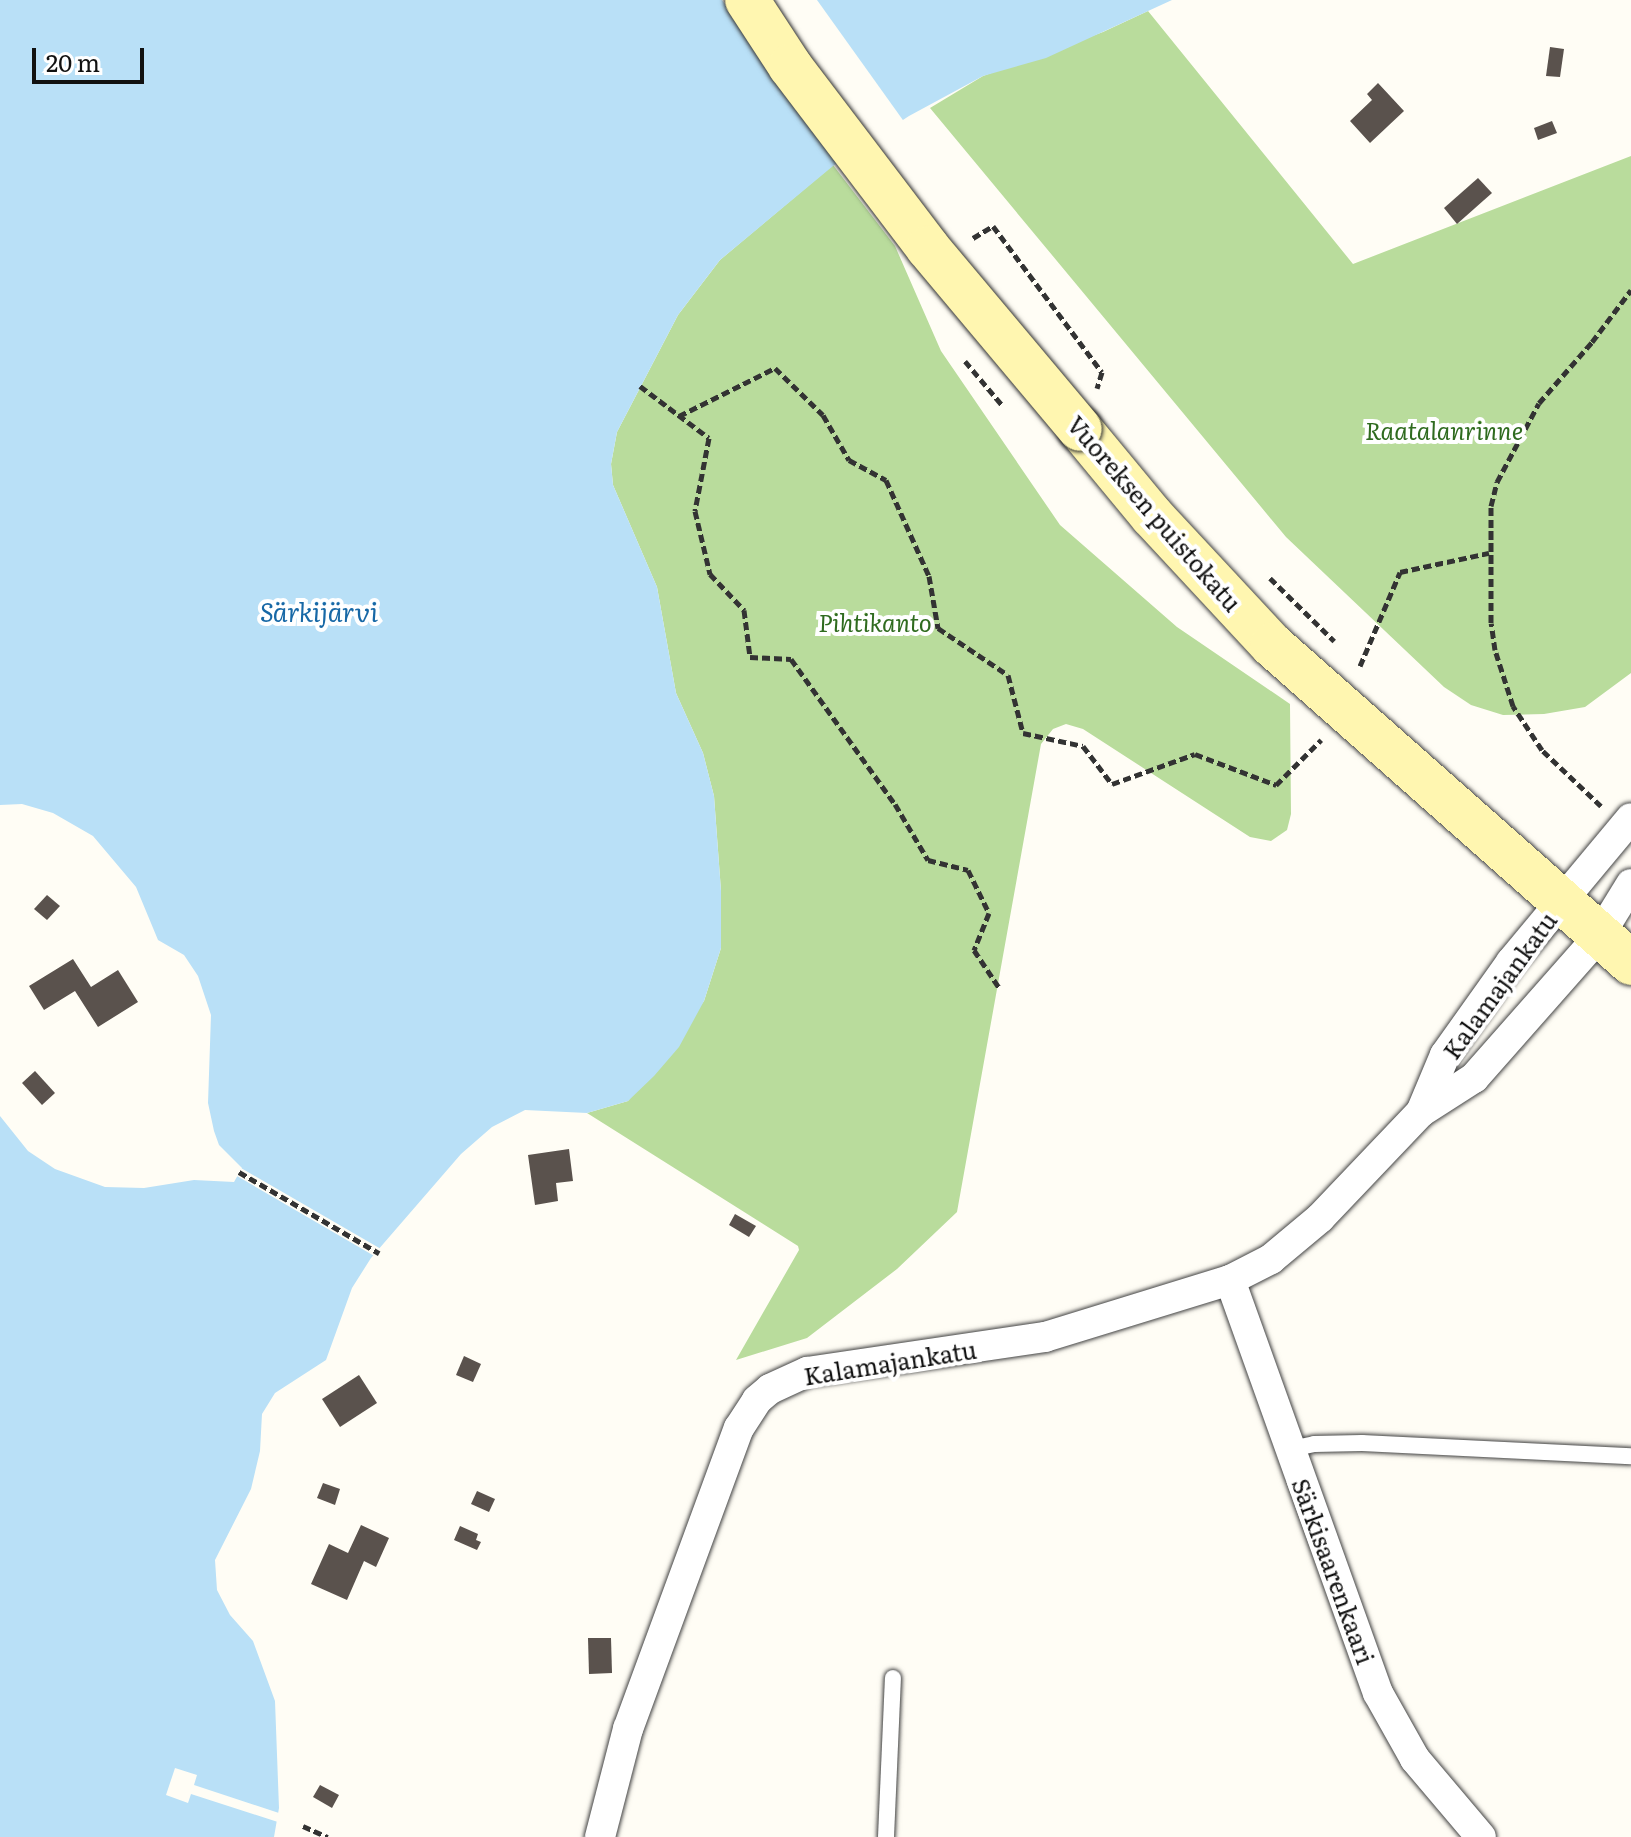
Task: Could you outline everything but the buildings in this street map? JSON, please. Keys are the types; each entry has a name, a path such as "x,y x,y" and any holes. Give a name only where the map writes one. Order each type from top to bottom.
{"main road":[{"name":"Vuoreksen puistokatu","path":"747,0 790,66 928,248 1152,516 1272,645 1615,950"}],"street":[{"name":"Kalamajankatu","path":"1421,1112 1445,1055 1511,962 1626,822"},
{"name":"Kalamajankatu","path":"600,1837 628,1729 739,1428 757,1400 770,1389 807,1372 1045,1337 1230,1280 1271,1259 1320,1218 1421,1112 1474,1078 1615,950 1631,884"},
{"name":"Särkisaarenkaari","path":"1230,1280 1362,1651 1391,1722 1441,1794 1481,1837"}],"lane":[{"path":"1291,1449 1314,1444 1362,1443 1631,1456"},
{"path":"886,1837 893,1678"}],"path":[{"path":"1626,822 1542,750 1513,706 1495,650 1489,553 1491,506 1497,482 1539,403 1592,342 1631,290"},
{"path":"679,416 775,368 823,415 849,460 886,480 929,576 938,628 1008,675 1023,733 1083,746 1112,784 1195,754 1276,785 1348,714"},
{"path":"640,386 709,438 695,511 710,574 744,610 750,657 791,659 895,804 928,860 968,870 989,913 974,950 1000,989"},
{"path":"1360,666 1400,572 1489,553"},
{"path":"1258,567 1337,644"},
{"path":"1348,655 1371,676"},
{"path":"239,1172 379,1253"},
{"path":"303,1826 328,1837"}],"green space":[{"name":"Raatalanrinne","path":"1148,11 1353,264 1631,156 1631,673 1585,707 1544,714 1503,715 1471,705 1444,687 1286,537 930,108 983,76 1103,32"},
{"name":"Pihtikanto","path":"833,165 895,246 941,351 1060,525 1177,627 1290,704 1291,814 1287,830 1271,841 1250,837 1083,729 1066,724 1053,729 1041,744 957,1212 897,1269 807,1338 736,1360 799,1250 798,1246 587,1113 628,1101 704,1001 721,948 721,891 714,796 703,753 676,693 657,587 613,485 611,464 617,432 678,315 720,260"}],"water":[{"name":"Särkijärvi","path":"0,0 1172,0 1046,58 983,76 909,116 833,166 720,260 678,315 617,432 611,464 613,485 657,587 676,693 703,753 714,796 721,891 721,948 704,1001 679,1047 654,1076 628,1101 587,1113 525,1110 492,1127 461,1154 371,1258 352,1288 326,1360 275,1393 262,1414 260,1451 251,1489 215,1560 217,1590 230,1615 253,1641 275,1701 279,1808 274,1837 0,1837 0,1116 28,1151 55,1169 105,1187 144,1188 194,1180 234,1182 242,1168 219,1145 214,1131 208,1103 211,1015 198,976 184,955 158,940 136,887 93,836 53,813 22,804 0,805"}],"pier":[{"path":"722,0 817,0 905,123 840,166"},
{"path":"241,1168 381,1249 376,1257 237,1176"},
{"path":"175,1768 197,1775 194,1785 282,1814 281,1823 191,1794 188,1803 166,1795"}]}
